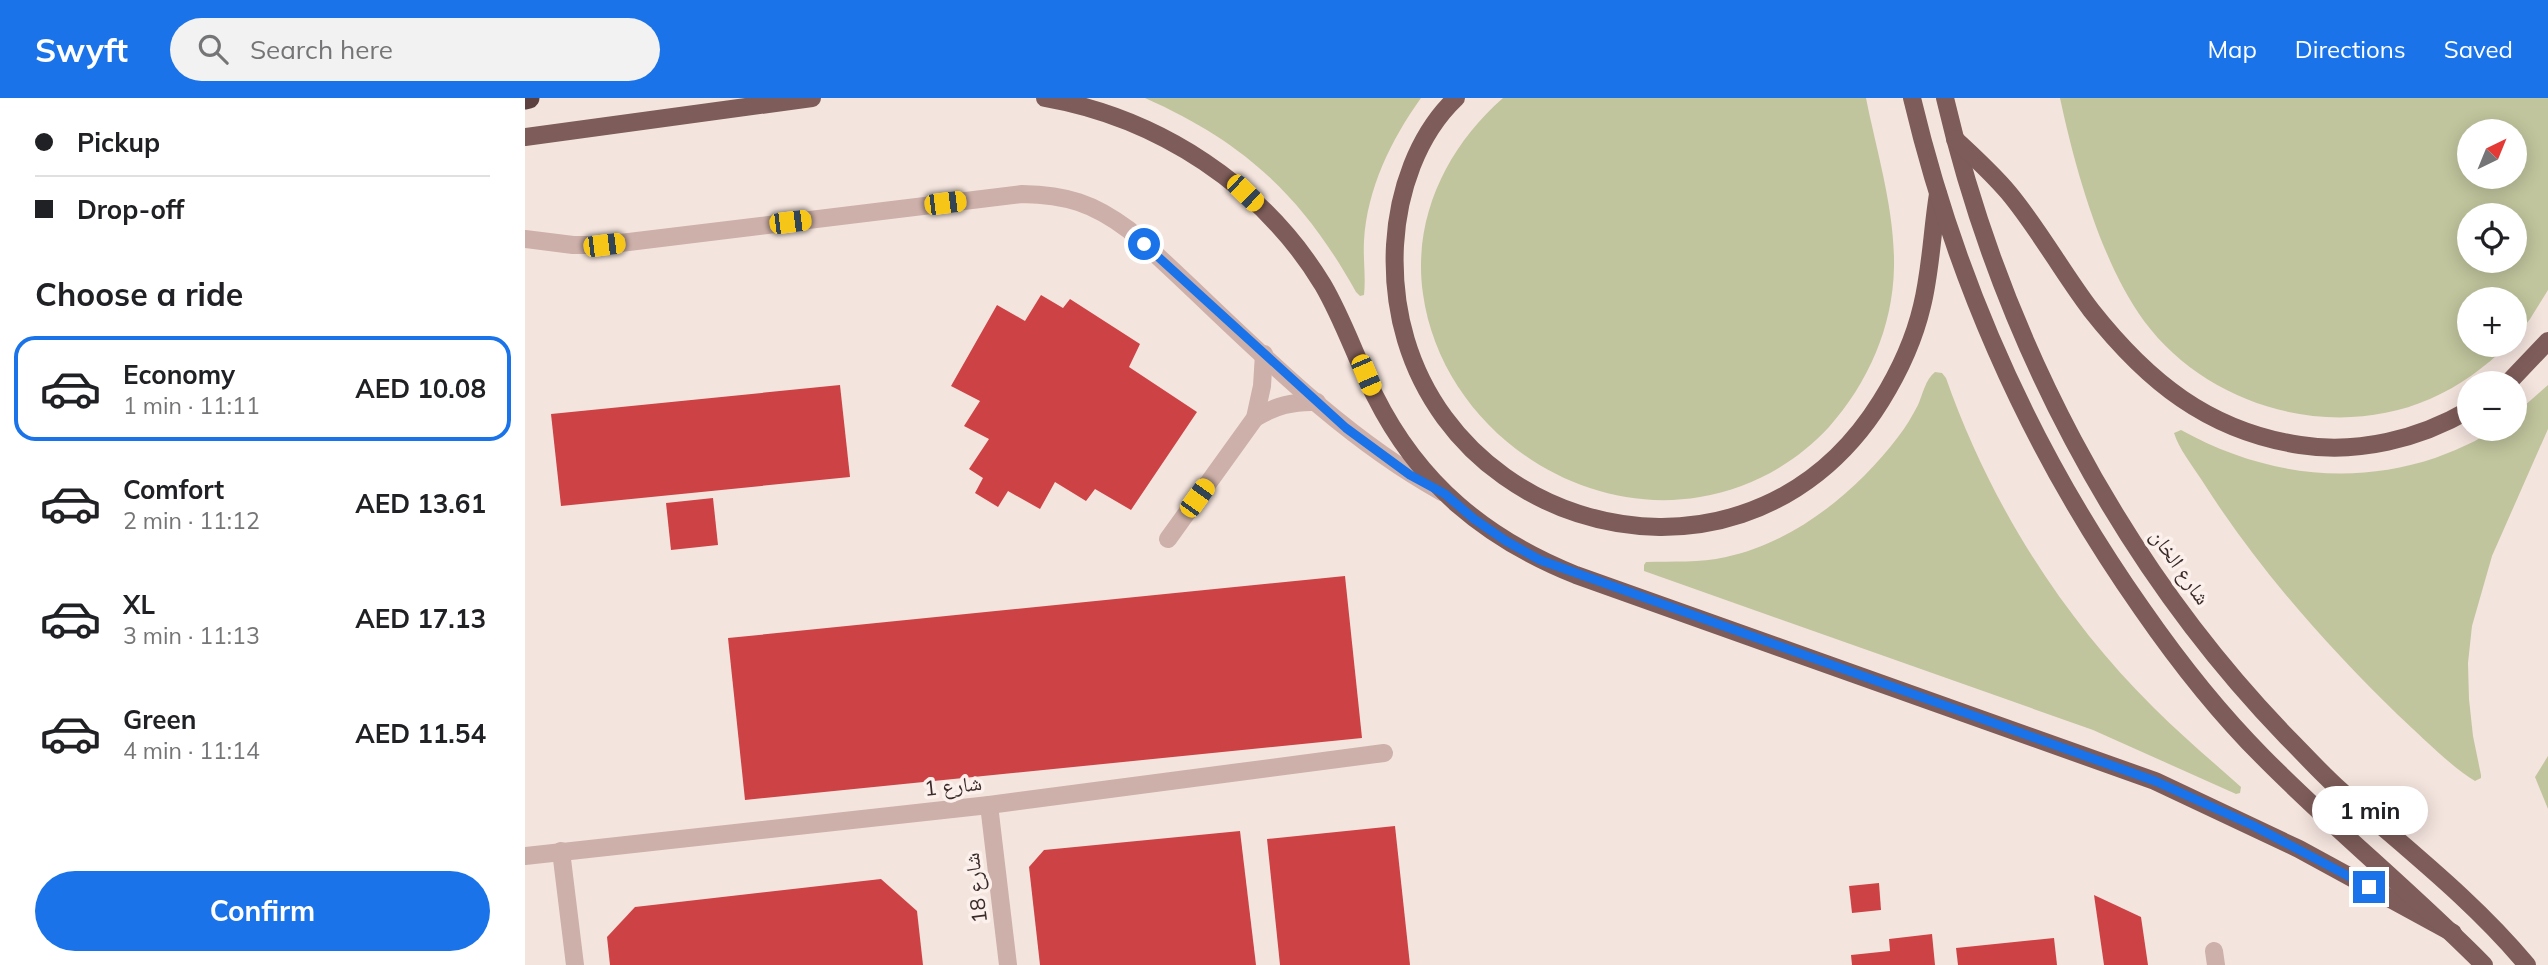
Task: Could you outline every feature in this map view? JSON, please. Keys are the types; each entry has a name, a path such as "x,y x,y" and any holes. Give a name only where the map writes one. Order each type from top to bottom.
{"main road":[{"path":"525,137 811,98"},
{"path":"1045,98 1107,113 1180,146 1214,168 1273,220 1300,251 1322,284 1342,319 1374,394 1394,431 1445,494 1474,519 1506,541 1540,560 2155,781 2299,849 2452,933"},
{"path":"1456,98 1431,129 1416,158 1403,193 1396,229 1394,267 1397,304 1406,341 1420,376 1438,409 1461,439 1488,465 1546,502 1612,523 1680,527 1714,522 1779,499 1808,480 1835,457 1880,403 1912,340 1929,272 1938,194"},
{"path":"1912,98 1938,194 1972,296 2002,368 2036,439 2116,573 2161,637 2210,699 2262,757 2484,965"},
{"name":"شارع الخان","path":"1945,98 1954,139 1980,224 2031,354 2064,423 2142,554 2234,677 2285,734 2339,789 2474,909 2527,965"},
{"path":"1954,139 2008,192 2091,310 2126,350 2151,376 2179,399 2210,417 2243,432 2278,442 2313,447 2385,443 2420,433 2457,418"},
{"path":"2519,371 2548,341"}],"street":[{"path":"525,239 573,245 604,245 1022,194 1047,194 1072,199 1111,217 1317,402 1377,452 1445,494"},
{"path":"1168,539 1255,418 1262,386 1263,354"},
{"path":"1255,418 1285,404 1317,402"},
{"name":"شارع 1","path":"525,856 989,805 1384,754"},
{"name":"شارع 18","path":"989,805 1008,965"},
{"path":"561,851 575,965"}],"green space":[{"path":"1145,98 1421,98 1400,131 1375,184 1364,241 1364,295 1360,296 1356,292 1315,228 1269,176 1213,134"},
{"path":"1503,98 1866,98 1892,224 1893,289 1883,332 1866,373 1843,410 1816,440 1770,473 1736,488 1700,497 1652,500 1605,493 1561,476 1520,452 1485,421 1456,383 1435,341 1423,294 1421,266 1423,238 1438,186 1465,139"},
{"path":"2060,98 2548,98 2548,290 2527,323 2527,287 2457,287 2457,357 2494,357 2477,371 2457,371 2457,385 2430,399 2392,412 2353,417 2313,416 2274,408 2237,395 2202,376 2171,351 2144,321 2102,243 2082,184"},
{"path":"1935,372 1942,373 1946,378 1963,424 2006,512 2059,596 2120,672 2165,718 2241,787 2240,793 2236,794 2093,730 1644,571 1646,562 1706,560 1751,550 1776,540 1822,512 1863,477 1898,437"},
{"path":"2548,385 2548,429 2492,556 2472,626 2468,663 2469,699 2481,775 2481,778 2475,781 2445,759 2398,715 2292,603 2222,511 2182,451 2174,433 2181,430 2242,457 2274,466 2337,473 2370,472 2435,458 2475,441 2527,441 2527,403"},
{"path":"2548,756 2548,809 2535,777"}],"building":[{"path":"1041,295 1063,308 1070,299 1140,344 1129,367 1197,412 1131,510 1095,489 1086,501 1055,482 1040,509 1008,491 998,507 975,493 983,478 969,469 989,439 964,426 980,401 951,386 997,305 1025,321"},
{"path":"840,385 850,477 561,506 551,414"},
{"path":"713,498 718,545 671,550 666,503"},
{"path":"1345,576 1362,738 745,800 728,638"},
{"path":"1395,826 1410,965 1280,965 1267,839"},
{"path":"1240,831 1256,965 1040,965 1029,867 1044,850"},
{"path":"881,879 917,911 923,965 610,965 607,937 635,907"},
{"path":"1879,883 1881,910 1852,913 1849,886"},
{"path":"2094,895 2141,917 2148,965 2104,965"},
{"path":"1932,934 1935,965 1852,965 1851,955 1890,951 1889,939"},
{"path":"2054,938 2057,965 1958,965 1956,948"}],"route":[{"path":"1144,244 1346,428 1410,475 1445,494 1474,519 1506,541 1540,560 2155,781 2228,813 2369,887"}]}
